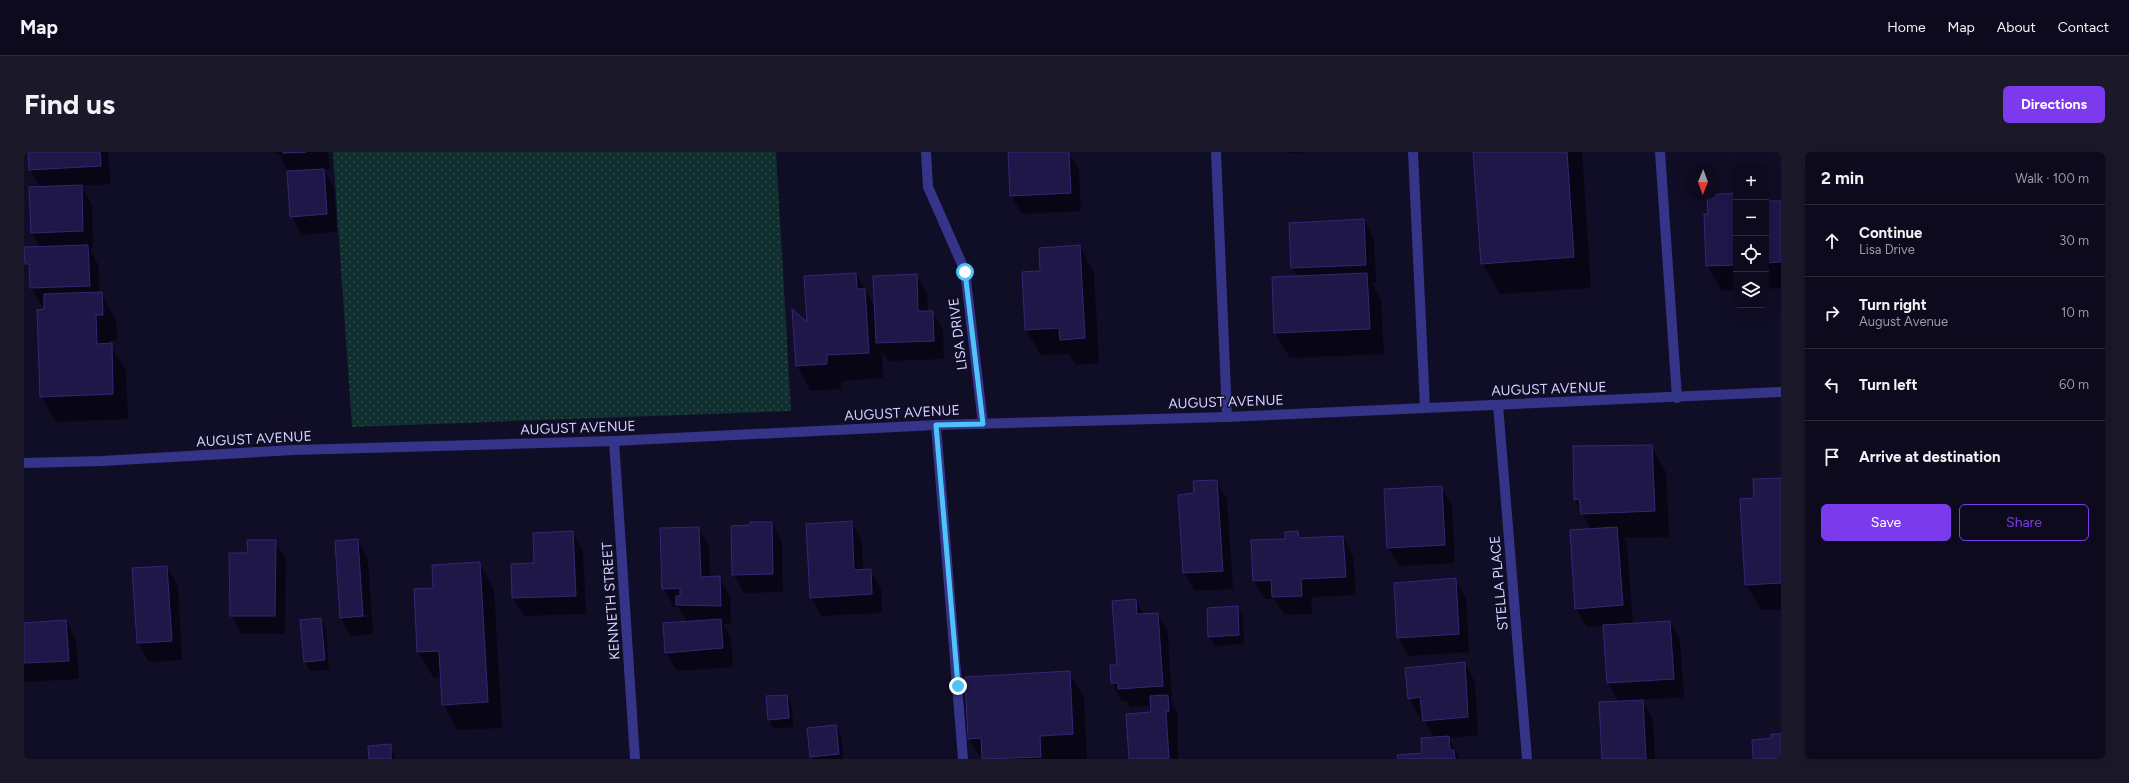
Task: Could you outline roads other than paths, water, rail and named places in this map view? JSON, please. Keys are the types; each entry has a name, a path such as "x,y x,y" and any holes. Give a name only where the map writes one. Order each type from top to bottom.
{"street":[{"name":"LISA DRIVE","path":"926,152 928,186 965,272 983,424"},
{"path":"1216,152 1227,417"},
{"path":"1413,152 1425,408"},
{"path":"1660,152 1677,398"},
{"name":"AUGUST AVENUE","path":"24,463 102,461 293,450 614,441 936,425 1227,417 1677,398 1781,392"},
{"name":"STELLA PLACE","path":"1498,405 1527,759"},
{"path":"936,425 963,759"},
{"name":"KENNETH STREET","path":"614,441 635,759"}]}
